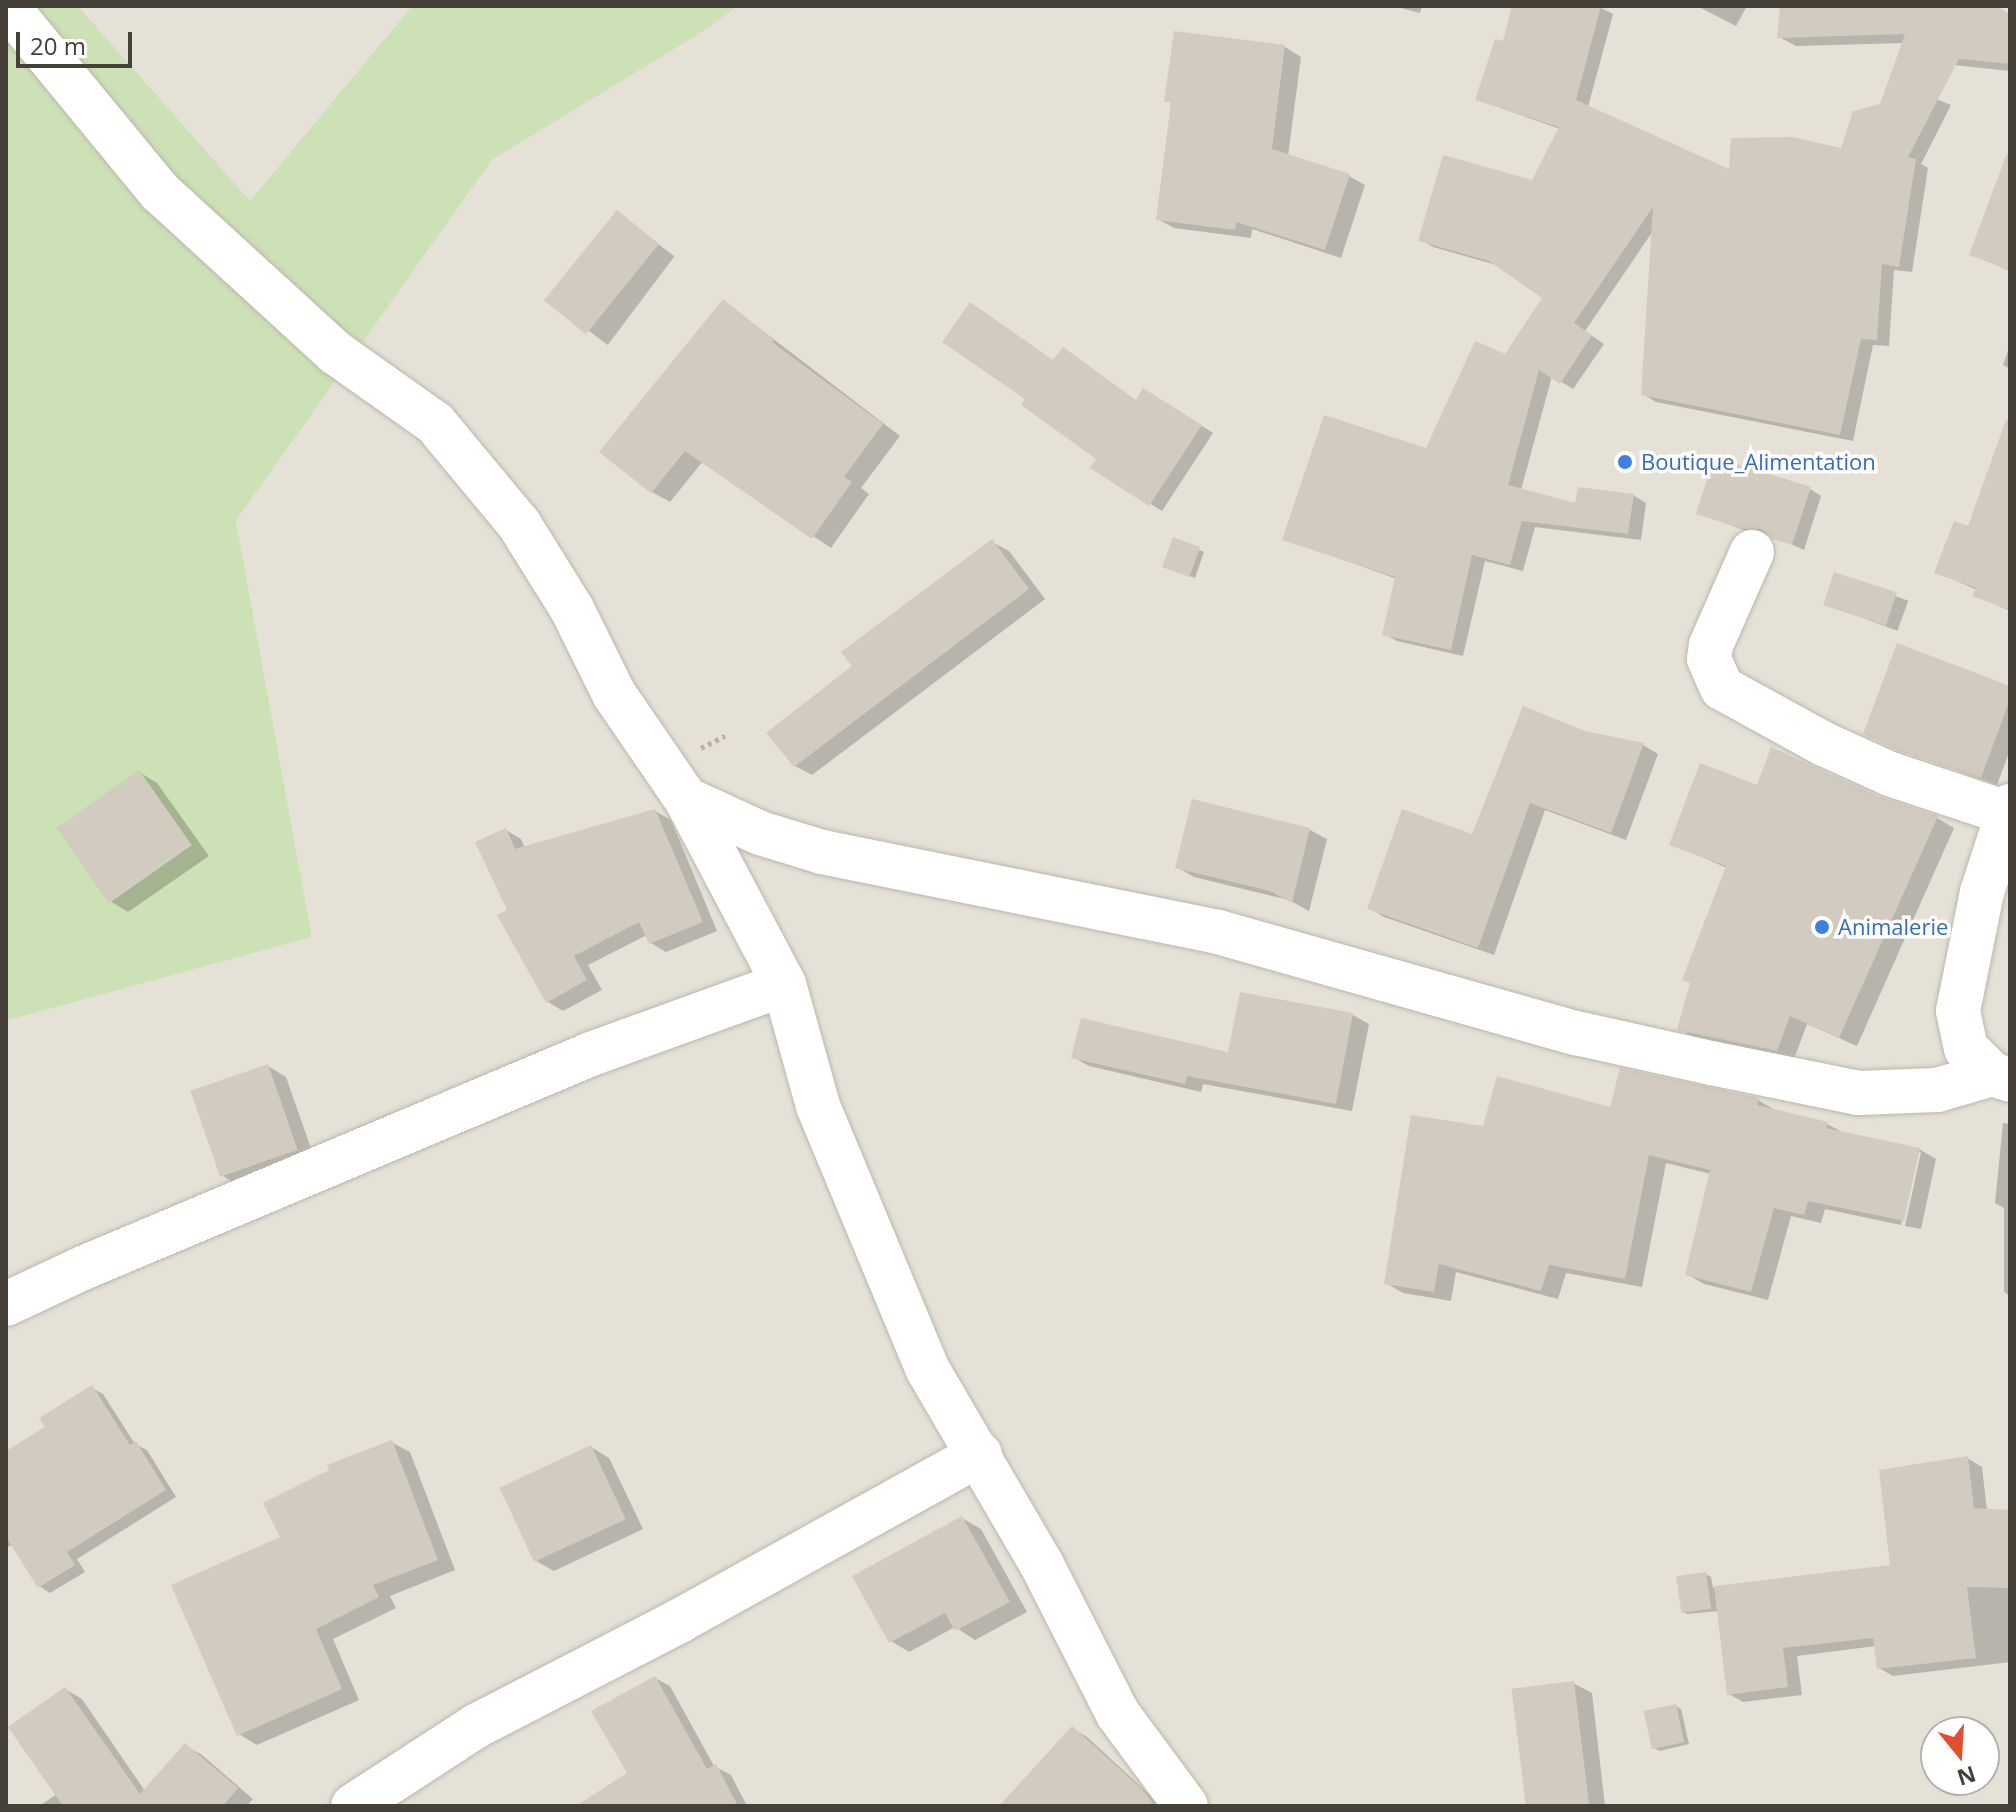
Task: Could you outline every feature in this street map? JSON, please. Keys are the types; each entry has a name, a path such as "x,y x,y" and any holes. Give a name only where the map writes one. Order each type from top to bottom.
{"street":[{"path":"7,6 160,192 336,353 435,423 519,524 572,609 614,694 686,799 784,984 824,1121 928,1370 980,1454 1118,1714 1186,1806"},
{"path":"1752,552 1711,645 1709,659 1722,688 1824,744 1890,774 2009,809 1982,892 1958,1011 1966,1048 2001,1077"},
{"path":"686,799 760,833 822,852 1218,932 1576,1033 1711,1063 1858,1093 1937,1090 2001,1077"},
{"path":"6,1304 83,1268 591,1054 784,984"},
{"path":"353,1806 476,1726 679,1621 980,1454"}],"shaded area":[{"path":"78,6 412,6 250,202"},
{"path":"738,6 2010,6 2010,1806 6,1806 6,1021 312,937 236,521 492,160"}],"green space":[{"path":"6,6 78,6 250,201 412,6 738,6 697,35 492,160 236,521 312,937 6,1021"}],"building":[{"path":"1512,6 1601,6 1576,100 1729,169 1731,138 1793,137 1841,148 1853,111 1880,104 1905,34 1777,38 1780,6 1996,6 2010,14 2010,64 1959,59 1908,157 1916,159 1899,267 1882,264 1877,340 1861,339 1840,435 1641,395 1653,207 1574,323 1592,335 1560,384 1539,370 1508,485 1575,503 1578,487 1634,494 1628,534 1522,521 1510,565 1472,555 1451,650 1382,635 1395,577 1282,540 1324,415 1426,448 1475,341 1505,354 1542,298 1489,261 1418,241 1443,155 1532,180 1559,127 1475,100 1495,39 1503,41"},
{"path":"1174,31 1285,45 1272,149 1350,174 1325,250 1236,222 1235,230 1156,220 1171,102 1164,102"},
{"path":"2007,153 2010,154 2010,270 1969,255"},
{"path":"617,210 659,244 586,334 544,300"},
{"path":"723,299 774,340 772,342 883,424 844,477 852,482 812,539 685,451 651,493 599,452"},
{"path":"970,302 1053,360 1063,347 1136,400 1143,388 1202,425 1149,506 1090,468 1096,459 1021,405 1025,399 942,342"},
{"path":"2006,420 2010,421 2010,610 1972,596 1976,588 1934,573 1954,521 1968,526"},
{"path":"1714,457 1811,487 1792,545 1773,539 1761,529 1743,529 1696,514"},
{"path":"1173,537 1200,547 1189,577 1162,567"},
{"path":"992,539 1029,589 794,767 766,733 852,666 841,652"},
{"path":"1834,572 1897,592 1886,626 1823,605"},
{"path":"1897,643 2010,686 2010,699 1981,778 1899,751 1863,734"},
{"path":"1523,706 1585,731 1644,743 1611,833 1530,803 1478,948 1367,909 1402,809 1472,834"},
{"path":"1771,747 1880,797 1938,816 1839,1038 1790,1016 1777,1051 1677,1030 1690,983 1682,980 1726,866 1669,845 1700,763 1757,785"},
{"path":"139,770 192,845 109,903 56,828"},
{"path":"1192,799 1310,828 1292,903 1270,891 1175,868"},
{"path":"655,809 703,922 649,944 639,922 574,956 587,980 546,1003 497,915 507,910 475,842 506,828 515,849"},
{"path":"1240,992 1353,1013 1336,1104 1187,1076 1185,1084 1071,1058 1081,1018 1228,1052"},
{"path":"268,1064 298,1150 220,1177 190,1091"},
{"path":"1620,1068 1759,1098 1757,1105 1828,1122 1826,1128 1920,1148 1904,1221 1808,1201 1804,1215 1774,1208 1751,1292 1685,1275 1710,1170 1649,1155 1625,1279 1549,1265 1541,1291 1439,1264 1434,1292 1384,1284 1411,1115 1483,1126 1497,1076 1610,1107"},
{"path":"92,1385 130,1445 136,1441 166,1490 67,1552 75,1565 38,1588 6,1537 6,1451 45,1427 39,1418"},
{"path":"392,1440 438,1560 373,1585 379,1597 316,1629 342,1689 237,1736 171,1585 280,1537 263,1503 329,1470 327,1465"},
{"path":"591,1445 626,1519 534,1562 499,1488"},
{"path":"1968,1456 1974,1508 2010,1510 2010,1588 1967,1587 1976,1658 1877,1669 1873,1638 1783,1648 1788,1687 1727,1695 1714,1586 1890,1565 1879,1470"},
{"path":"962,1516 1010,1602 955,1631 945,1613 889,1643 852,1576"},
{"path":"1706,1572 1711,1609 1681,1613 1676,1576"},
{"path":"655,1676 707,1769 716,1764 738,1806 576,1806 627,1773 591,1711"},
{"path":"1574,1681 1589,1806 1526,1806 1511,1689"},
{"path":"65,1687 140,1794 185,1743 238,1788 223,1806 63,1806 8,1727"},
{"path":"1676,1704 1684,1742 1652,1749 1644,1711"},
{"path":"1072,1726 1142,1789 1155,1806 999,1806"}],"place":[{"name":"Boutique_Alimentation","path":"1625,462"},
{"name":"Animalerie","path":"1822,927"}]}
